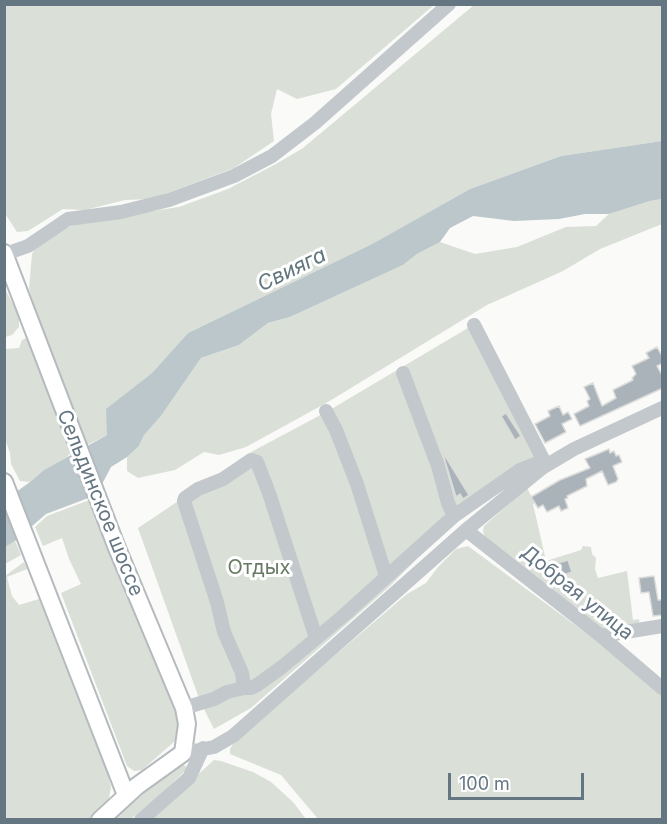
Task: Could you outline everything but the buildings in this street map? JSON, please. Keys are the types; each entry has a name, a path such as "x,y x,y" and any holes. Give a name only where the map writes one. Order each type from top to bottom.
{"main road":[{"name":"Сельдинское шоссе","path":"5,254 117,548 184,708 187,724 183,753"},
{"path":"4,482 126,795"},
{"path":"100,819 126,795 183,753"}],"street":[{"path":"5,254 28,246 68,219 121,212 169,200 234,176 272,156 315,123 449,4"},
{"path":"474,325 544,467"},
{"path":"403,373 454,516"},
{"path":"183,753 214,747 233,736 466,530 544,467 574,449 663,408"},
{"path":"326,411 357,484 386,576"},
{"path":"244,688 242,673 224,632 201,549 184,501 188,495 223,479 251,460 257,462 316,638"},
{"path":"184,708 214,699 234,689 251,688 257,685 343,616 454,516 520,470 535,464 544,467"},
{"name":"Добрая улица","path":"466,530 663,688"},
{"path":"601,636 663,626"},
{"path":"141,819 189,778 203,748"}],"green space":[{"path":"4,5 434,5 336,89 297,99 277,89 271,114 274,141 234,168 152,199 125,200 85,210 63,209 28,231 17,232 4,212"},
{"path":"474,5 662,5 662,141 561,156 470,189 372,244 188,333 152,373 107,409 107,435 85,446 43,334 29,289 32,254 37,245 57,232 80,222 179,207 228,189 276,164 303,148"},
{"path":"662,199 662,224 600,249 563,271 487,305 328,402 246,447 219,455 204,452 175,470 138,478 127,471 127,457 139,446 144,435 161,416 201,358 239,345 268,323 290,317 403,265 417,254 440,242 475,254 517,247 566,227 596,226 609,214"},
{"path":"4,287 19,316 19,327 12,335 5,337"},
{"name":"Отдых","path":"468,328 473,329 540,461 460,515 389,587 251,708 214,729 200,701 138,528 253,451 328,411"},
{"path":"26,338 31,342 71,452 30,482 20,481 11,464 5,439 4,349 19,348 22,340"},
{"path":"527,488 535,503 533,504 546,561 581,550 583,546 591,547 592,554 596,558 595,569 598,578 627,571 633,620 639,619 640,626 601,630 517,561 485,538 484,526"},
{"path":"92,499 178,713 180,727 175,741 142,770 134,771 127,766 61,593 81,584 62,538 43,546 35,527 47,516"},
{"path":"15,541 21,555 5,564 5,547"},
{"path":"468,546 598,642 662,695 662,819 318,819 281,775 230,754 233,744 292,692 407,594 426,583 456,549"},
{"path":"24,562 27,569 7,577 12,596 19,605 39,599 108,775 111,787 109,798 105,805 89,819 5,820 5,576"},
{"path":"214,760 253,772 271,782 293,802 306,819 148,820"},
{"path":"181,764 186,766 186,770 159,796 131,819 113,820 155,779"}],"shaded area":[{"path":"662,141 662,199 609,214 585,214 559,219 514,221 473,216 450,228 440,242 417,254 403,265 290,317 268,323 239,345 201,358 161,416 144,435 139,446 111,467 100,488 91,497 46,514 5,547 5,500 44,470 107,435 106,409 152,373 188,333 372,244 470,189 561,156"}],"water label":[{"name":"Свияга","path":"292,270"}]}
